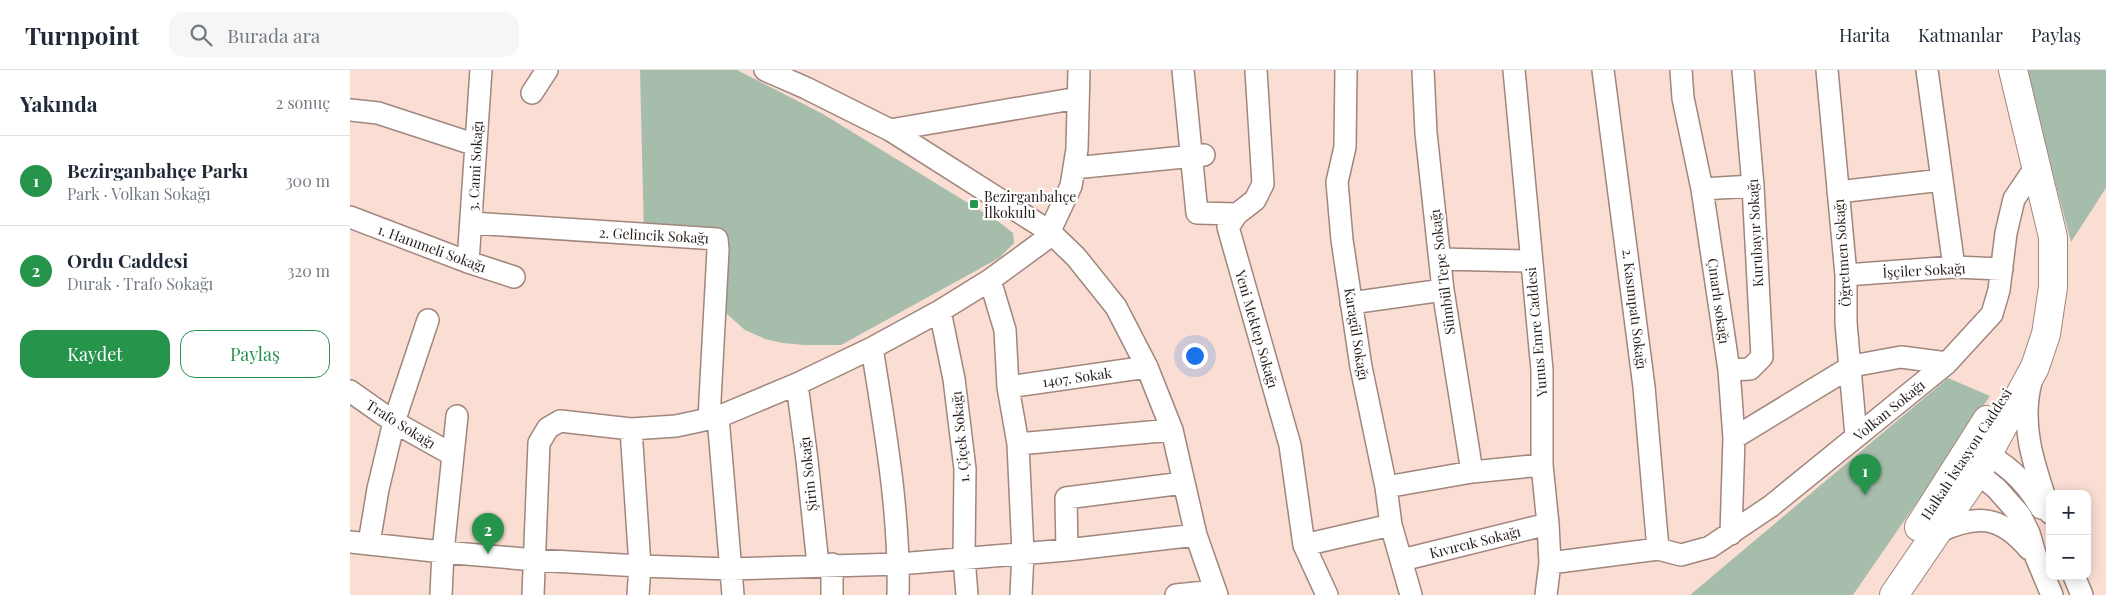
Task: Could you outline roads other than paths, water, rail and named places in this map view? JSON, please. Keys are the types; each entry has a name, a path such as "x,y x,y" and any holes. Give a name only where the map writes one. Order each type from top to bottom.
{"main road":[{"name":"Halkalı İstasyon Caddesi","path":"1874,595 1975,457 2035,367 2046,334 2053,288 2053,237 2013,70"},
{"name":"Halkalı İstasyon Caddesi","path":"1894,595 1938,532 2049,307"}],"street":[{"name":"3. Cami Sokağı","path":"468,262 481,70"},
{"path":"532,93 547,70"},
{"path":"766,70 806,79 1049,231 1076,256 1116,307 1147,367 1172,430 1196,535 1216,593 1176,595"},
{"path":"533,595 539,443 548,428 560,422 631,429 676,426 713,418 797,384 872,348 940,311 990,280 1046,239 1071,186 1077,149 1079,70"},
{"path":"1183,70 1197,155 1197,213 1237,214 1255,200 1263,184 1256,70"},
{"name":"Karagül Sokağı","path":"1346,70 1345,147 1337,182 1351,303 1361,367 1386,487 1391,526 1411,595"},
{"name":"Sümbül Tepe Sokağı","path":"1423,70 1426,133 1442,290 1472,472"},
{"name":"Yunus Emre Caddesi","path":"1514,70 1530,233 1530,261 1542,370 1542,464 1550,563 1546,595"},
{"name":"2. Kasımpatı Sokağı","path":"1603,70 1643,378 1658,549"},
{"name":"Çınarlı sokağı","path":"1681,70 1683,98 1702,189 1729,370 1734,438 1731,534"},
{"name":"Kurubayır Sokağı","path":"1729,370 1750,369 1762,357 1753,186 1743,70"},
{"name":"Öğretmen Sokağı","path":"1827,70 1846,275 1846,323 1852,366 1856,436"},
{"path":"1927,70 1954,267"},
{"path":"890,130 1078,98"},
{"path":"350,110 378,113 476,145"},
{"path":"1074,168 1197,155"},
{"name":"Volkan Sokağı","path":"1550,563 1658,549 1680,555 1710,547 1770,506 1946,363 1992,314 1999,290 2006,233 2014,199 2037,165"},
{"path":"1838,192 1942,180"},
{"path":"1702,189 1753,186"},
{"name":"Yeni Mektep Sokağı","path":"1237,214 1228,226 1290,445 1304,545 1327,595"},
{"name":"1. Hanımeli Sokağı","path":"350,217 468,262 514,277"},
{"name":"2. Gelincik Sokağı","path":"472,222 644,236 717,239 713,418 733,595"},
{"path":"1440,259 1530,261"},
{"name":"İşçiler Sokağı","path":"1846,275 1954,267 2002,269"},
{"path":"990,280 1005,330 1008,388 1018,444 1023,553 1021,595"},
{"path":"1351,303 1442,290"},
{"name":"1. Çiçek Sokağı","path":"940,311 954,379 965,469 964,558 967,595"},
{"path":"428,320 394,422 378,489 360,542 442,552 535,560 640,566 730,568 899,564 1067,550 1196,535"},
{"path":"872,348 889,456 899,564 898,595"},
{"path":"1734,438 1852,366 1901,357 1946,363"},
{"name":"1407. Sokak","path":"1008,388 1147,367"},
{"path":"2035,367 2026,408 2026,428 2031,452 2046,501"},
{"name":"Şirin Sokağı","path":"797,384 807,460 832,595"},
{"name":"Trafo Sokağı","path":"350,391 394,422 453,455"},
{"path":"441,595 442,552 457,416"},
{"path":"631,429 640,566 638,595"},
{"path":"1018,444 1172,430"},
{"path":"1975,457 2004,464 2031,491 2046,517"},
{"path":"1975,457 2020,515 2029,533 2036,557 2052,595"},
{"path":"1386,487 1472,472 1542,464"},
{"path":"1067,550 1066,498 1183,483"},
{"path":"1938,532 1969,520 1998,522 2011,530 2036,557"},
{"name":"Kıvırcık Sokağı","path":"1402,560 1548,524"},
{"path":"1304,545 1391,526"},
{"path":"2076,580 2082,595"}],"place":[{"name":"Bezirganbahçe İlkokulu","path":"974,204"},
{"name":"Bezirganbahçe Parkı","path":"1865,495"},
{"name":"Ordu Caddesi","path":"488,554"}]}
